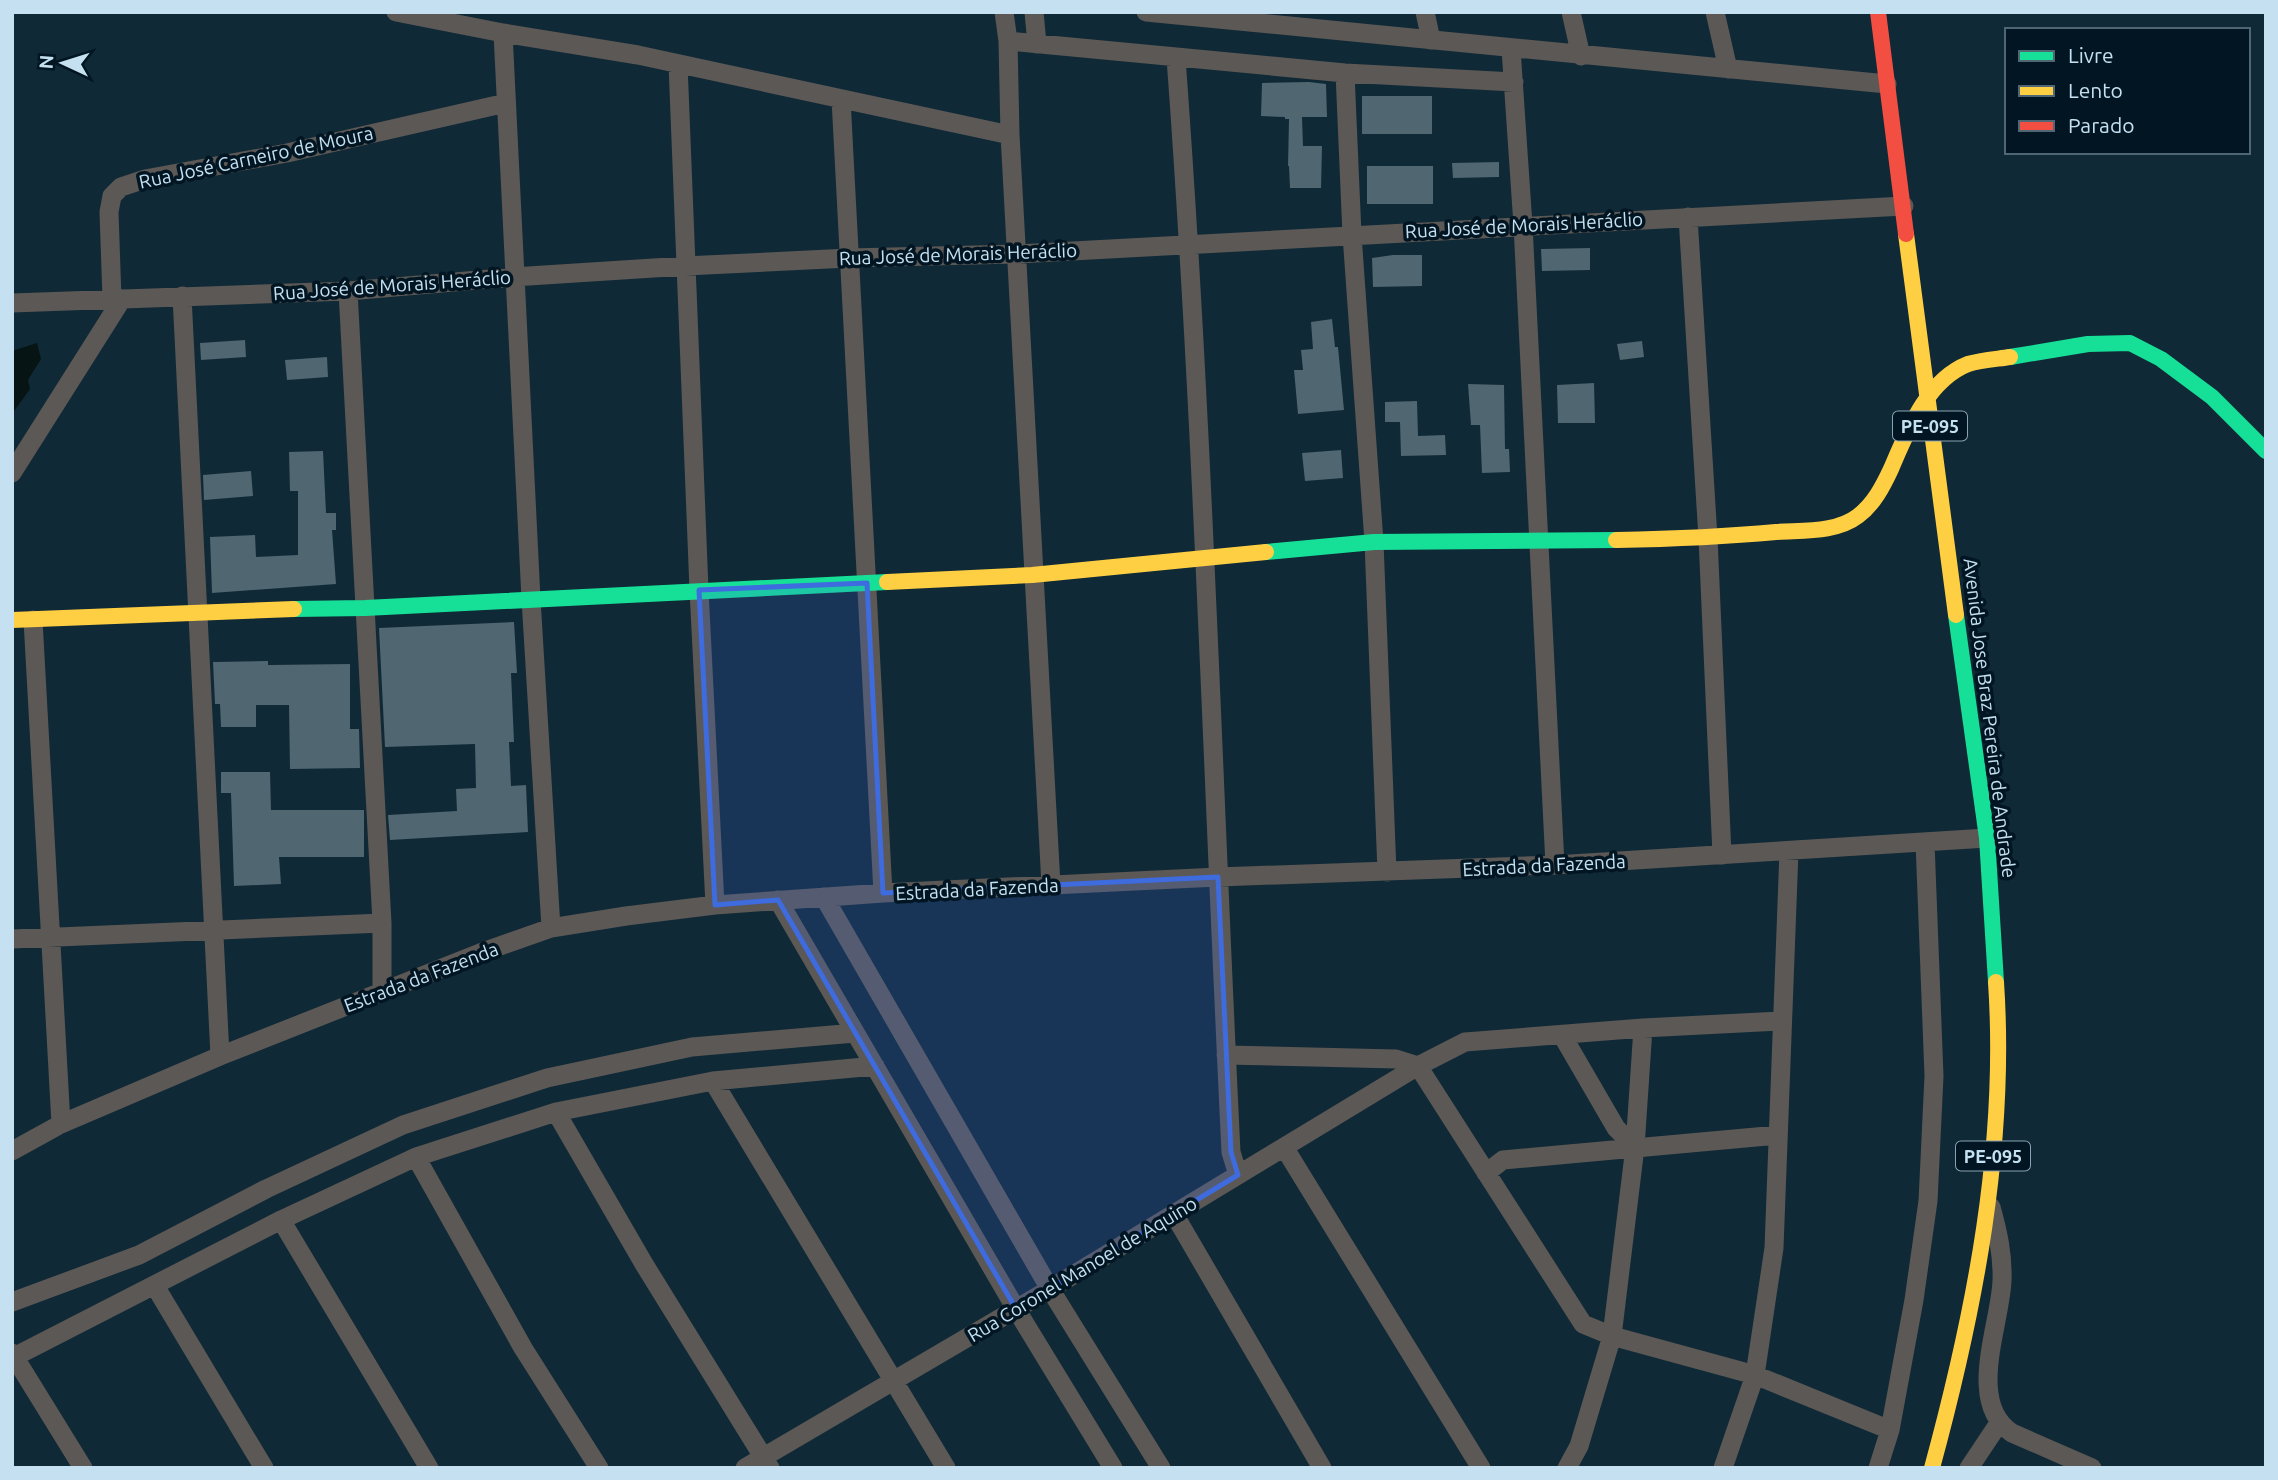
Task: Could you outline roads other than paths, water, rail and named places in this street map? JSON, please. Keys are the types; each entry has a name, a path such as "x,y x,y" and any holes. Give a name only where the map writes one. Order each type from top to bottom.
{"street":[{"path":"396,12 600,48 1010,135"},
{"path":"1004,12 1008,41 1010,135 1032,575 1051,886"},
{"path":"1034,12 1037,44"},
{"path":"1146,12 1282,20 1511,49 1887,85"},
{"path":"1425,12 1431,40"},
{"path":"1571,12 1581,56"},
{"path":"1715,12 1728,69"},
{"name":"Avenida Jose Braz Pereira de Andrade","path":"1878,12 1926,398 1987,838 1998,1039 1997,1105 1989,1199 1952,1394 1932,1468"},
{"path":"503,33 513,276 551,928"},
{"path":"1008,41 1345,73 1514,82"},
{"path":"1511,49 1523,225 1555,865"},
{"path":"1176,58 1190,243 1206,557 1231,1152 1238,1175"},
{"path":"678,64 699,590 715,905"},
{"path":"1345,73 1352,235 1374,542 1387,872"},
{"path":"841,99 883,893"},
{"name":"Rua José Carneiro de Moura","path":"117,299 108,212 112,196 121,187 136,181 287,153 506,103"},
{"name":"Rua José de Morais Heráclio","path":"12,303 348,291 513,276 685,266 1017,254 1904,206"},
{"path":"1688,217 1708,538 1722,855"},
{"path":"348,291 382,923 382,991"},
{"path":"182,296 220,1056"},
{"path":"12,473 117,299"},
{"path":"12,620 365,608 1032,575 1374,542 1708,538 1831,528 1856,518 1870,506 1883,486 1926,398 1954,372 1969,364 2088,344 2130,343 2161,359 2212,397 2266,451"},
{"path":"33,620 61,1124"},
{"name":"Estrada da Fazenda","path":"12,1151 61,1124 220,1056 382,991 551,928 715,905 883,893 1555,865 1987,838"},
{"path":"1878,1468 1890,1430 1914,1300 1928,1200 1934,1076 1925,842"},
{"path":"1723,1468 1755,1375 1774,1248 1789,851"},
{"path":"824,897 1050,1289 1161,1468"},
{"path":"778,900 1016,1309 1113,1468"},
{"path":"12,939 382,923"},
{"name":"Rua Coronel Manoel de Aquino","path":"745,1468 767,1462 893,1381 1418,1066 1465,1042 1643,1028 1782,1021"},
{"path":"1567,1468 1579,1446 1612,1336 1635,1147 1643,1028"},
{"path":"12,1302 139,1255 266,1189 403,1125 547,1078 692,1047 855,1033"},
{"path":"1562,1035 1616,1128 1635,1147"},
{"path":"1226,1055 1396,1059 1418,1066 1583,1324 1612,1336 1755,1375 1890,1430"},
{"path":"83,1468 13,1356 281,1220 416,1157 556,1112 713,1080 875,1066"},
{"path":"713,1080 946,1468"},
{"path":"556,1112 645,1264 767,1462"},
{"path":"1486,1173 1503,1160 1778,1135"},
{"path":"1284,1147 1481,1468"},
{"path":"416,1157 523,1348 600,1468"},
{"path":"1989,1199 1999,1233 2003,1261 1989,1372 1991,1406 1999,1423 2021,1438 2092,1468"},
{"path":"1174,1214 1322,1468"},
{"path":"281,1220 429,1468"},
{"path":"155,1286 264,1468"},
{"path":"1969,1468 1999,1423"}]}
